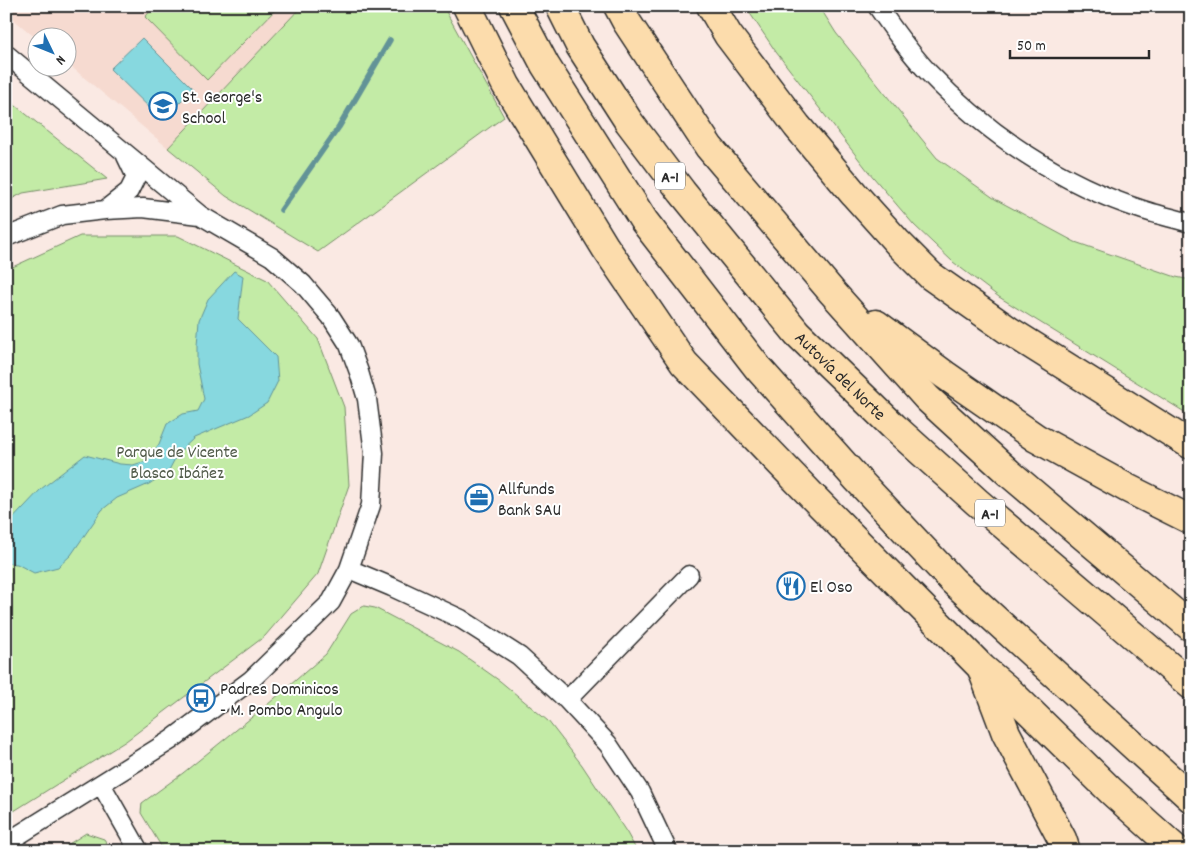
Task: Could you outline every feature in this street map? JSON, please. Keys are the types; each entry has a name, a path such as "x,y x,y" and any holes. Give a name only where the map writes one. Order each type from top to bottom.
{"highway":[{"path":"468,6 506,85 605,247 684,362 813,497 982,668 1008,690 1111,791 1178,851"},
{"path":"514,6 545,65 644,220 758,368 856,479 953,581 1191,798"},
{"name":"Autovía del Norte","path":"560,6 580,46 630,122 682,192 797,333 894,428 977,502 1191,684"},
{"name":"A-1","path":"618,6 709,147 832,292 926,398 1008,473 1191,628"},
{"path":"711,6 728,35 797,126 854,194 931,276 1008,330 1191,445"},
{"path":"724,6 728,35"},
{"path":"832,292 1036,438 1127,488 1191,520"},
{"path":"982,668 1006,733 1062,839 1066,851"}],"street":[{"path":"877,6 928,72 963,106 998,135 1035,160 1070,180 1108,198 1191,223"},
{"path":"6,54 200,215 272,257 303,284 331,317 349,346 360,372 367,399 374,453 371,505 349,569 331,602 250,680 170,740 6,843"},
{"path":"105,210 129,191 136,177 123,150"},
{"path":"6,237 62,215 105,210 144,208 200,215"},
{"path":"349,569 461,619 519,656 567,700 608,744 640,792 668,851"},
{"path":"567,700 688,575"},
{"path":"101,784 139,851"}],"shaded area":[{"name":"St. George's School","path":"6,6 302,6 168,148 78,72 78,28 28,28 28,31 6,13"}],"green space":[{"path":"155,6 279,6 207,80 145,17"},
{"path":"302,6 443,6 504,117 318,252 226,196 168,148"},
{"path":"745,6 819,6 836,33 937,158 995,199 1075,242 1176,277 1191,280 1191,416 999,297 953,262 914,225 868,171 776,52"},
{"path":"6,98 107,179 23,193 6,202"},
{"name":"Parque de Vicente Blasco Ibáñez","path":"80,236 178,236 267,280 318,339 344,407 349,485 318,574 265,636 126,741 6,816 6,270"},
{"path":"364,606 375,608 459,652 500,681 548,721 582,765 637,851 164,851 141,813 142,803 183,773 267,705 326,654 351,614"},
{"path":"86,833 104,839 112,851 58,851"}],"water":[{"path":"142,38 193,89 162,120 110,69"},
{"path":"234,271 243,276 238,319 276,357 278,381 267,403 249,415 194,438 178,453 168,472 149,484 117,498 102,510 71,555 58,567 34,573 17,564 6,563 6,526 41,489 85,455 120,464 133,465 146,461 159,444 167,424 183,414 198,411 204,399 197,364 199,320 208,299"}],"waterway":[{"path":"281,210 339,127 390,40"}],"place":[{"name":"St. George's School","path":"163,106"},
{"name":"Allfunds Bank SAU","path":"479,498"},
{"name":"El Oso","path":"791,586"},
{"name":"Padres Dominicos - M. Pombo Angulo","path":"201,698"}]}
